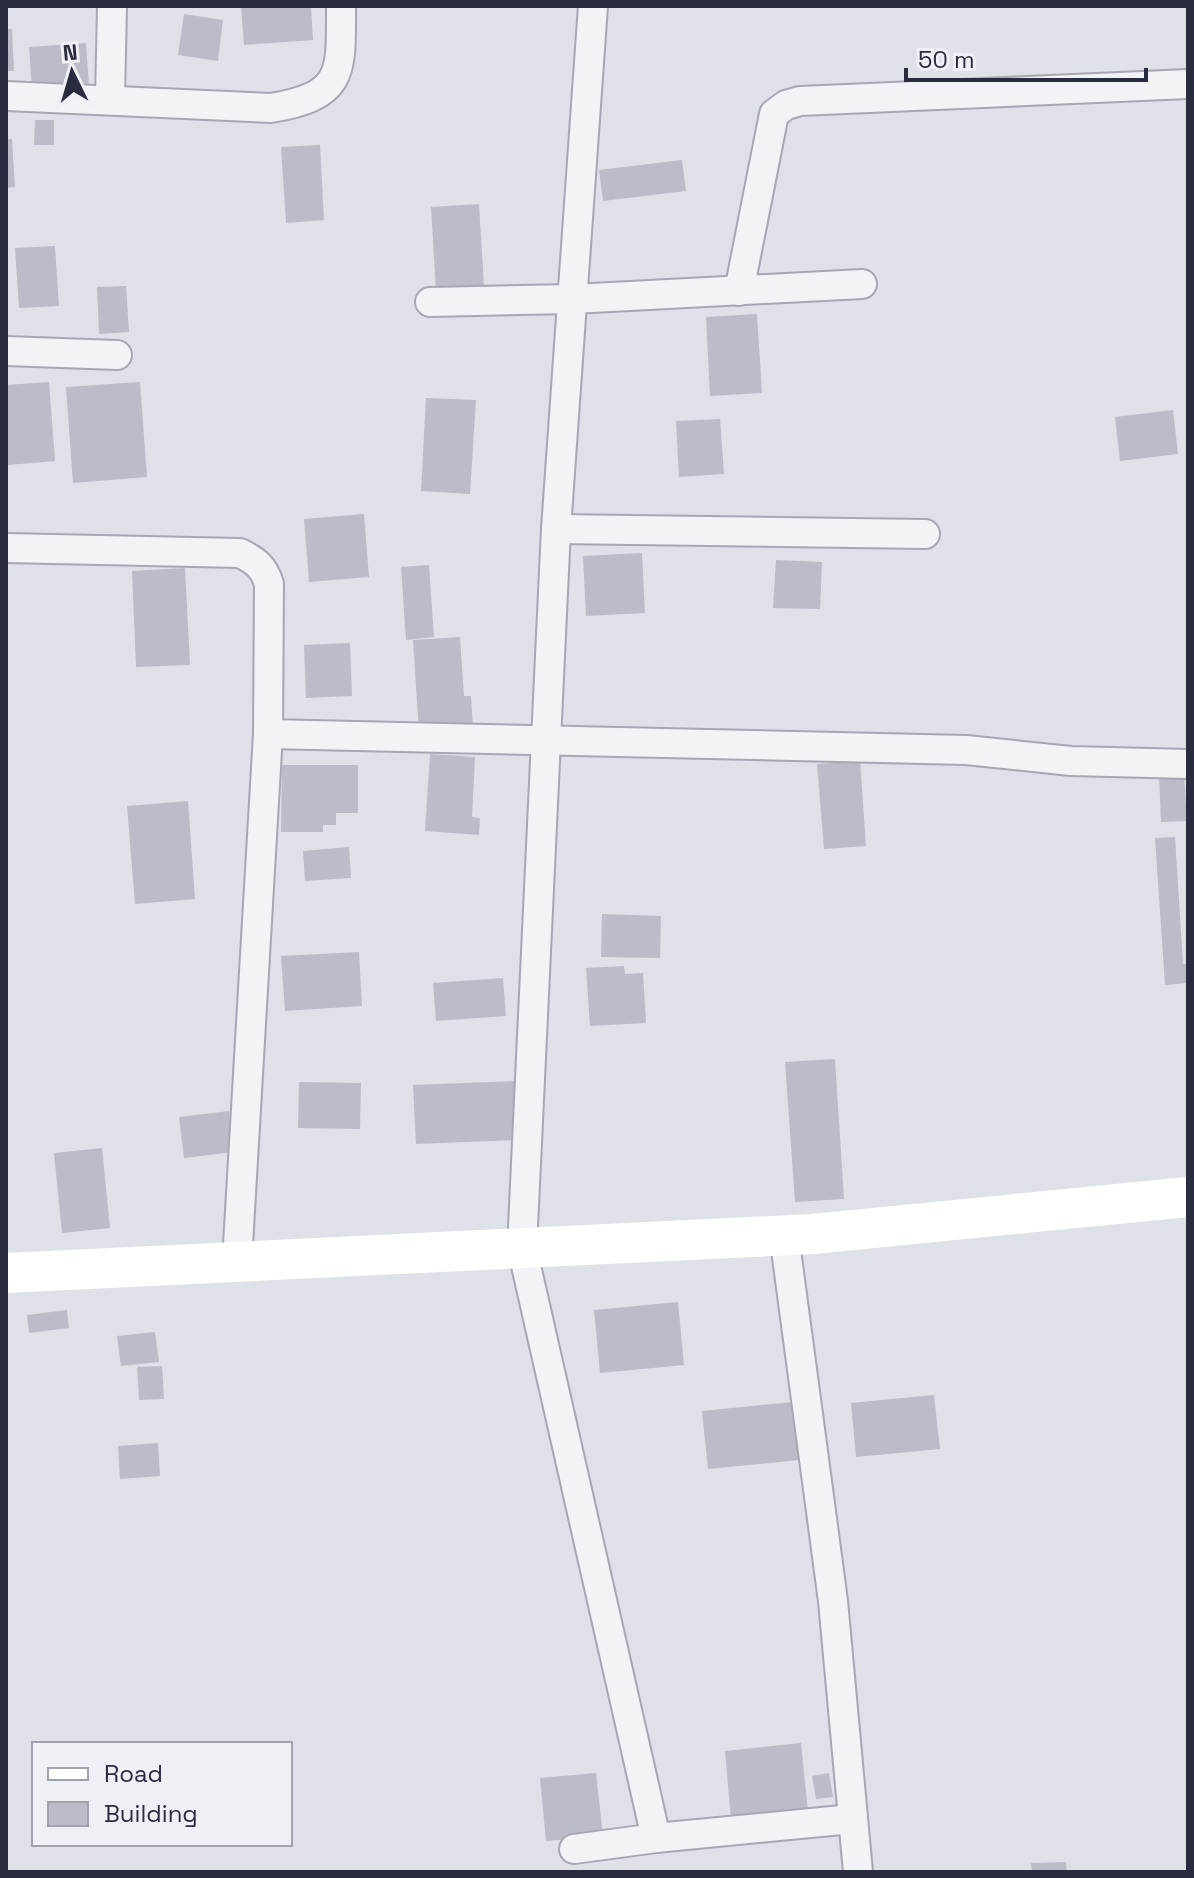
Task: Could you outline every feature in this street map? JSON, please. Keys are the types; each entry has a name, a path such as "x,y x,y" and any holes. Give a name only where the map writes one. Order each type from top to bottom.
{"main road":[{"path":"6,1273 784,1235 1188,1197"}],"street":[{"path":"110,99 112,6"},
{"path":"6,96 271,108 298,104 321,93 335,78 341,59 341,6"},
{"path":"593,6 556,529 522,1248 656,1838"},
{"path":"739,291 774,114 786,105 800,101 1188,84"},
{"path":"430,302 572,299 862,284"},
{"path":"6,351 117,355"},
{"path":"556,529 925,534"},
{"path":"6,548 240,553 259,563 269,584 268,734 237,1262"},
{"path":"268,734 966,750 1071,761 1188,764"},
{"path":"784,1235 833,1601 858,1872"},
{"path":"574,1849 852,1819"}],"building":[{"path":"241,6 311,6 313,40 244,45"},
{"path":"184,14 223,20 218,61 178,55"},
{"path":"6,29 12,29 14,71 6,71"},
{"path":"86,43 89,85 32,89 29,47"},
{"path":"35,120 54,120 54,145 34,145"},
{"path":"6,139 12,139 15,187 6,188"},
{"path":"320,145 324,220 286,223 281,147"},
{"path":"682,160 686,191 603,201 599,170"},
{"path":"479,204 484,287 436,290 431,207"},
{"path":"55,246 59,306 19,308 15,248"},
{"path":"126,286 129,332 99,334 97,287"},
{"path":"757,314 762,393 710,396 706,317"},
{"path":"49,382 55,461 8,465 6,385"},
{"path":"140,382 147,477 73,483 66,387"},
{"path":"426,398 476,400 470,494 421,491"},
{"path":"1173,410 1178,454 1120,461 1115,417"},
{"path":"720,419 724,474 679,477 676,421"},
{"path":"364,514 369,577 309,582 304,519"},
{"path":"642,553 645,613 586,616 583,556"},
{"path":"776,560 822,562 820,609 773,608"},
{"path":"429,565 434,637 406,640 401,567"},
{"path":"185,568 190,665 136,667 132,571"},
{"path":"460,637 464,696 471,696 473,729 419,733 413,640"},
{"path":"350,643 352,696 306,698 304,645"},
{"path":"430,754 475,757 472,817 480,818 479,835 425,831"},
{"path":"860,761 866,846 824,849 817,764"},
{"path":"282,765 358,765 358,813 336,813 336,825 323,825 323,832 281,832"},
{"path":"1184,773 1187,821 1161,822 1159,774"},
{"path":"188,801 195,899 135,904 127,806"},
{"path":"1175,837 1183,964 1188,964 1188,983 1165,985 1155,838"},
{"path":"349,847 351,878 305,881 303,851"},
{"path":"602,914 661,916 660,958 601,957"},
{"path":"359,952 362,1006 285,1011 281,956"},
{"path":"624,966 625,974 643,973 646,1023 590,1026 586,968"},
{"path":"503,978 506,1016 436,1021 433,983"},
{"path":"835,1059 844,1199 795,1202 785,1062"},
{"path":"515,1081 518,1140 416,1144 413,1085"},
{"path":"299,1082 361,1083 360,1129 298,1128"},
{"path":"229,1111 234,1152 184,1158 179,1117"},
{"path":"102,1148 110,1228 62,1233 54,1153"},
{"path":"678,1302 684,1365 600,1373 594,1310"},
{"path":"67,1310 69,1328 29,1333 27,1315"},
{"path":"155,1332 159,1362 121,1366 117,1336"},
{"path":"162,1366 164,1399 139,1400 137,1367"},
{"path":"934,1395 940,1449 856,1457 851,1403"},
{"path":"793,1402 799,1460 708,1469 702,1411"},
{"path":"158,1443 160,1476 120,1479 118,1446"},
{"path":"801,1743 808,1812 731,1820 725,1751"},
{"path":"596,1773 603,1836 546,1841 540,1778"},
{"path":"829,1773 833,1797 816,1799 812,1776"},
{"path":"1066,1862 1067,1872 1032,1872 1031,1863"}]}
